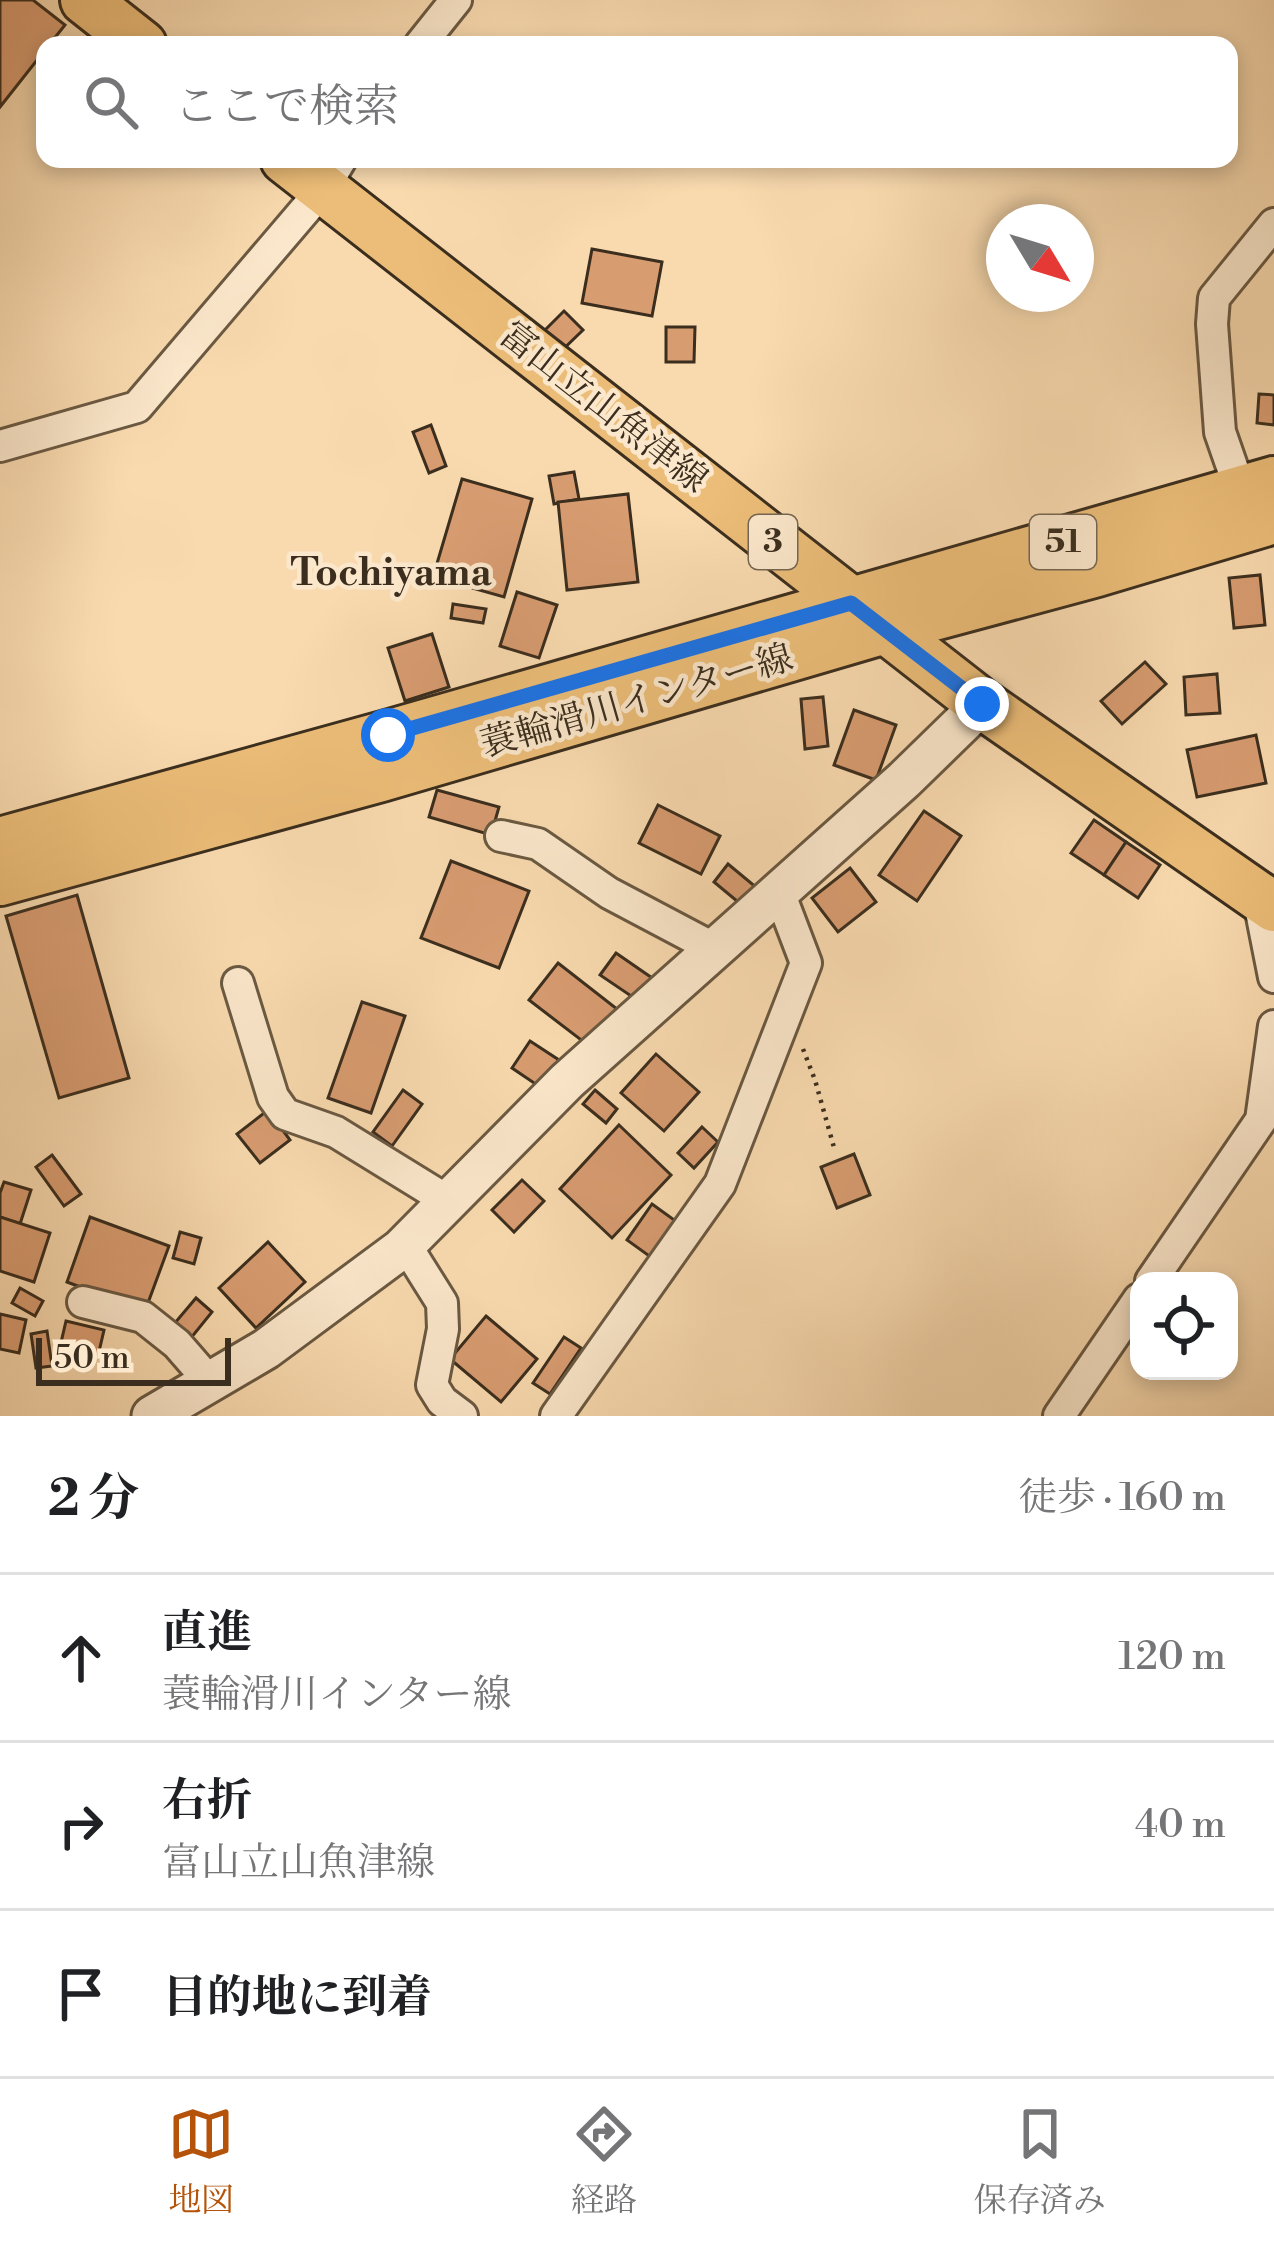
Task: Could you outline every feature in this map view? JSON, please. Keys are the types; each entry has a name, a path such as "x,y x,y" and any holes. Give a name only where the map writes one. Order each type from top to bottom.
{"main road":[{"path":"85,0 131,36"},
{"name":"富山立山魚津線","path":"332,174 868,616 982,704 1266,901"},
{"name":"蓑輪滑川インター線","path":"0,842 868,616 1097,572 1260,504"},
{"name":"蓑輪滑川インター線","path":"0,880 382,777 868,616"}],"street":[{"path":"427,36 456,0"},
{"path":"0,446 137,407 332,174"},
{"path":"1260,504 1220,432 1212,324 1214,298 1274,224"},
{"path":"152,1416 266,1349 405,1244 567,1081 904,780 982,704"},
{"path":"501,836 538,844 610,893 715,949"},
{"path":"556,1416 720,1184 806,963 778,892"},
{"path":"1266,901 1274,977"},
{"path":"238,983 274,1097 285,1114 336,1132 448,1201"},
{"path":"1157,1272 1261,1120 1274,1026"},
{"path":"405,1244 442,1303 443,1329 433,1385 442,1401 462,1416"},
{"path":"83,1302 143,1317 177,1344 210,1382"},
{"path":"1059,1416 1130,1312"}],"path":[{"path":"788,1010 835,1151"}],"building":[{"path":"0,0 33,0 65,25 56,36 36,36 36,61 0,107"},
{"path":"592,249 662,262 652,316 582,303"},
{"path":"564,311 583,330 555,357 537,338"},
{"path":"666,327 695,327 694,362 666,362"},
{"path":"1259,394 1274,395 1274,425 1257,423"},
{"path":"431,425 446,466 429,473 413,432"},
{"path":"574,472 579,499 554,504 549,476"},
{"path":"462,479 532,499 504,597 433,577"},
{"path":"628,494 638,582 567,590 558,502"},
{"path":"1260,575 1265,625 1234,628 1229,578"},
{"path":"517,592 557,605 539,658 500,646"},
{"path":"453,604 486,609 483,623 451,618"},
{"path":"432,634 449,687 405,701 388,648"},
{"path":"1145,662 1166,684 1122,724 1101,701"},
{"path":"1217,674 1220,713 1186,715 1184,677"},
{"path":"823,697 828,746 805,749 801,699"},
{"path":"854,710 896,725 876,780 834,765"},
{"path":"1256,735 1266,783 1197,797 1187,750"},
{"path":"437,790 499,807 491,835 429,817"},
{"path":"658,805 720,836 701,874 639,843"},
{"path":"924,811 961,836 917,901 879,875"},
{"path":"1094,820 1126,842 1104,875 1071,853"},
{"path":"1126,842 1160,865 1138,898 1104,875"},
{"path":"451,861 529,891 499,968 421,938"},
{"path":"728,864 757,888 743,906 714,882"},
{"path":"850,868 876,902 838,932 812,898"},
{"path":"77,895 129,1078 59,1098 6,916"},
{"path":"616,953 655,980 640,1002 600,975"},
{"path":"558,963 617,1009 589,1046 529,1000"},
{"path":"362,1002 405,1016 371,1113 328,1098"},
{"path":"530,1041 559,1060 540,1087 512,1068"},
{"path":"656,1054 699,1092 664,1131 621,1093"},
{"path":"403,1090 422,1104 392,1146 373,1132"},
{"path":"595,1090 617,1109 606,1123 583,1104"},
{"path":"268,1110 290,1140 260,1163 237,1134"},
{"path":"619,1125 671,1175 612,1238 560,1189"},
{"path":"702,1127 718,1142 694,1168 678,1153"},
{"path":"854,1154 870,1195 837,1208 821,1167"},
{"path":"52,1155 81,1194 64,1206 36,1167"},
{"path":"522,1180 544,1201 514,1232 492,1210"},
{"path":"4,1182 31,1190 20,1224 0,1217"},
{"path":"652,1204 677,1222 652,1258 627,1240"},
{"path":"0,1217 50,1233 34,1282 0,1271"},
{"path":"90,1217 169,1246 145,1311 67,1282"},
{"path":"180,1232 201,1238 194,1264 173,1258"},
{"path":"268,1242 305,1282 256,1328 219,1288"},
{"path":"20,1288 43,1301 35,1316 12,1303"},
{"path":"196,1298 212,1312 191,1338 174,1324"},
{"path":"0,1314 26,1320 19,1353 0,1349"},
{"path":"486,1316 537,1359 501,1402 450,1359"},
{"path":"66,1321 104,1330 98,1356 60,1347"},
{"path":"47,1331 52,1366 36,1368 31,1334"},
{"path":"564,1337 581,1348 550,1394 533,1383"}],"district":[{"name":"Tochiyama","path":"391,573"}],"route":[{"path":"388,735 851,603 982,704"}]}
